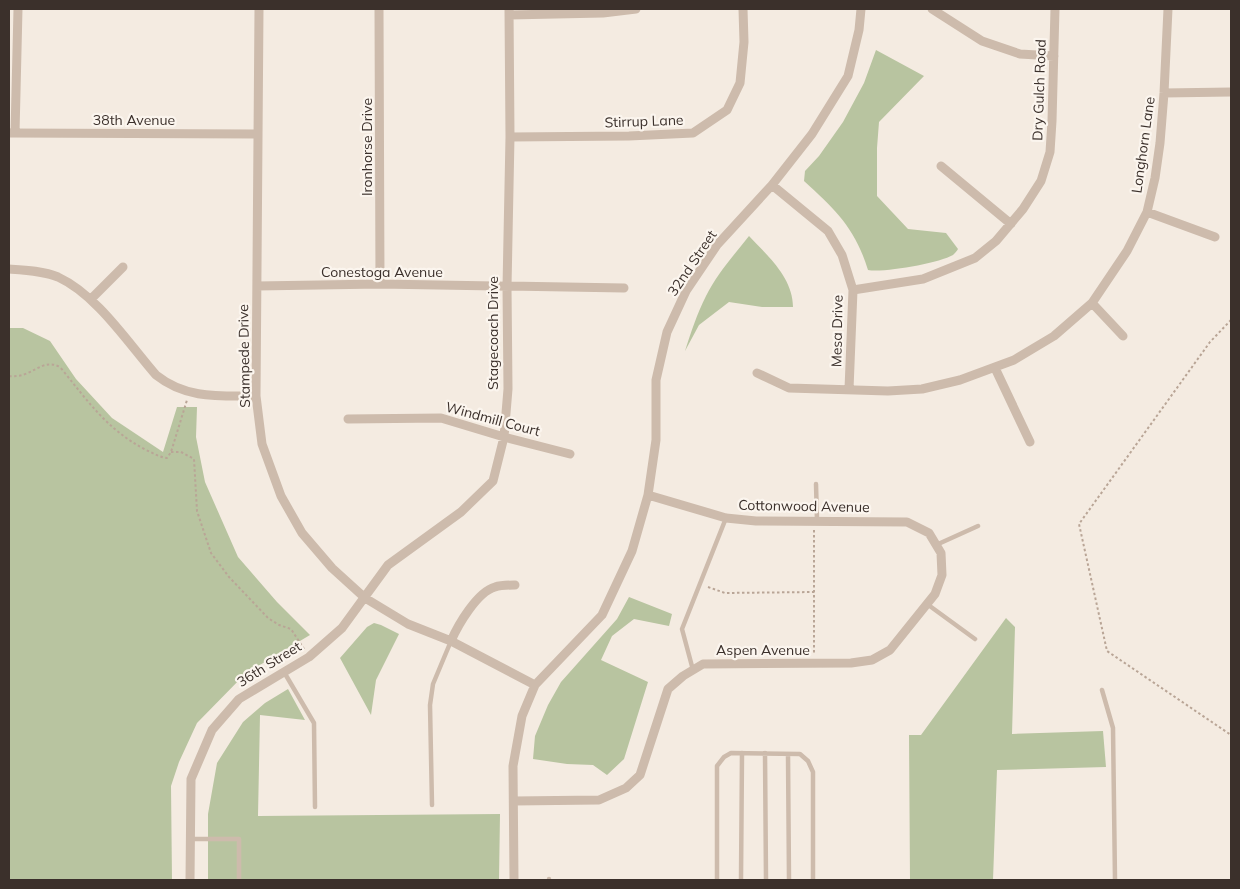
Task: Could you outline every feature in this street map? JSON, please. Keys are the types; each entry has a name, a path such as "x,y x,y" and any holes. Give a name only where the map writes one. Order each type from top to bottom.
{"street":[{"path":"12,133 18,9"},
{"name":"Stampede Drive","path":"259,9 256,396 262,444 281,496 302,534 332,568 365,598 408,624 451,641 535,685"},
{"name":"Ironhorse Drive","path":"379,9 380,284"},
{"path":"509,12 603,13 636,9"},
{"name":"Stirrup Lane","path":"510,137 629,136 693,133 727,110 740,83 744,42 743,9"},
{"name":"32nd Street","path":"535,685 602,615 632,550 648,495 656,440 656,380 667,332 686,291 718,245 772,186 812,134 848,76 859,30 861,9"},
{"path":"932,9 982,41 1020,54 1054,56"},
{"name":"Dry Gulch Road","path":"853,290 923,279 975,258 996,241 1023,209 1041,181 1050,152 1055,9"},
{"name":"Longhorn Lane","path":"758,373 789,388 888,391 922,389 960,380 1014,360 1054,336 1092,303 1128,251 1147,212 1155,178 1164,93 1168,9"},
{"name":"Stagecoach Drive","path":"365,598 388,565 461,512 493,481 504,437 508,389 506,287 510,137 509,12"},
{"path":"1164,93 1231,92"},
{"name":"38th Avenue","path":"12,133 258,134"},
{"path":"941,166 1011,224"},
{"name":"Mesa Drive","path":"772,186 828,232 842,255 853,290 849,389"},
{"path":"1147,212 1215,237"},
{"path":"91,299 123,267"},
{"path":"9,269 28,270 58,277 91,299 156,375 167,383 189,392 221,396 256,396"},
{"name":"Conestoga Avenue","path":"256,286 380,284 624,288"},
{"path":"1092,303 1122,336"},
{"path":"995,368 1030,442"},
{"name":"Windmill Court","path":"348,419 441,418 570,454"},
{"name":"Cottonwood Avenue","path":"648,495 726,518 756,521 907,522 929,534"},
{"name":"Aspen Avenue","path":"514,801 599,800 626,788 640,775 668,689 703,664 851,664 872,660 890,650 935,594 942,575 941,553 929,534"},
{"path":"451,641 461,619 478,600 493,587 515,585"},
{"name":"36th Street","path":"190,880 191,779 212,730 239,699 309,657 342,628 365,598"},
{"path":"514,880 513,766 522,716 535,685"}],"lane":[{"path":"816,484 816,520"},
{"path":"693,670 682,629 726,518"},
{"path":"936,545 978,526"},
{"path":"927,604 975,639"},
{"path":"432,805 430,706 433,684 451,641"},
{"path":"283,671 314,723 315,807"},
{"path":"1102,690 1113,728 1115,880"},
{"path":"717,880 717,766 724,757 731,753 800,754 808,761 813,772 813,880"},
{"path":"741,880 742,753"},
{"path":"765,753 766,880"},
{"path":"788,754 789,880"},
{"path":"190,839 239,839 239,880"}],"path":[{"path":"1231,320 1210,342 1079,524 1108,651 1231,734"},
{"path":"9,376 27,375 46,364 54,364 60,367 104,421 127,440 161,457 167,458 171,452 189,392"},
{"path":"171,452 181,452 194,459 197,511 211,553 230,577 268,618 279,625 291,629 309,657"},
{"path":"814,664 816,520"},
{"path":"701,584 725,593 814,592"}],"green space":[{"path":"876,50 924,76 879,122 877,196 908,229 946,233 958,249 953,255 936,261 898,269 876,271 868,270 857,242 843,221 826,201 804,181 805,171 819,156 843,122 864,83"},
{"path":"749,236 784,277 792,296 793,307 762,307 729,302 699,325 685,351 697,316 710,288"},
{"path":"9,328 23,328 50,341 76,379 112,418 163,452 177,407 197,407 196,437 205,482 238,557 277,602 310,635 245,674 197,723 179,762 171,786 172,880 9,880"},
{"path":"629,597 672,614 669,626 634,619 612,636 601,660 648,682 624,759 607,775 593,765 567,764 533,759 535,736 548,705 561,682 617,619"},
{"path":"1006,618 1015,627 1012,734 1103,731 1106,767 997,770 993,880 910,880 909,735 921,735"},
{"path":"374,623 399,634 376,680 371,715 340,658 367,627"},
{"path":"288,689 305,720 260,715 258,816 500,814 499,880 208,880 208,814 217,763 243,722 265,703"}]}
